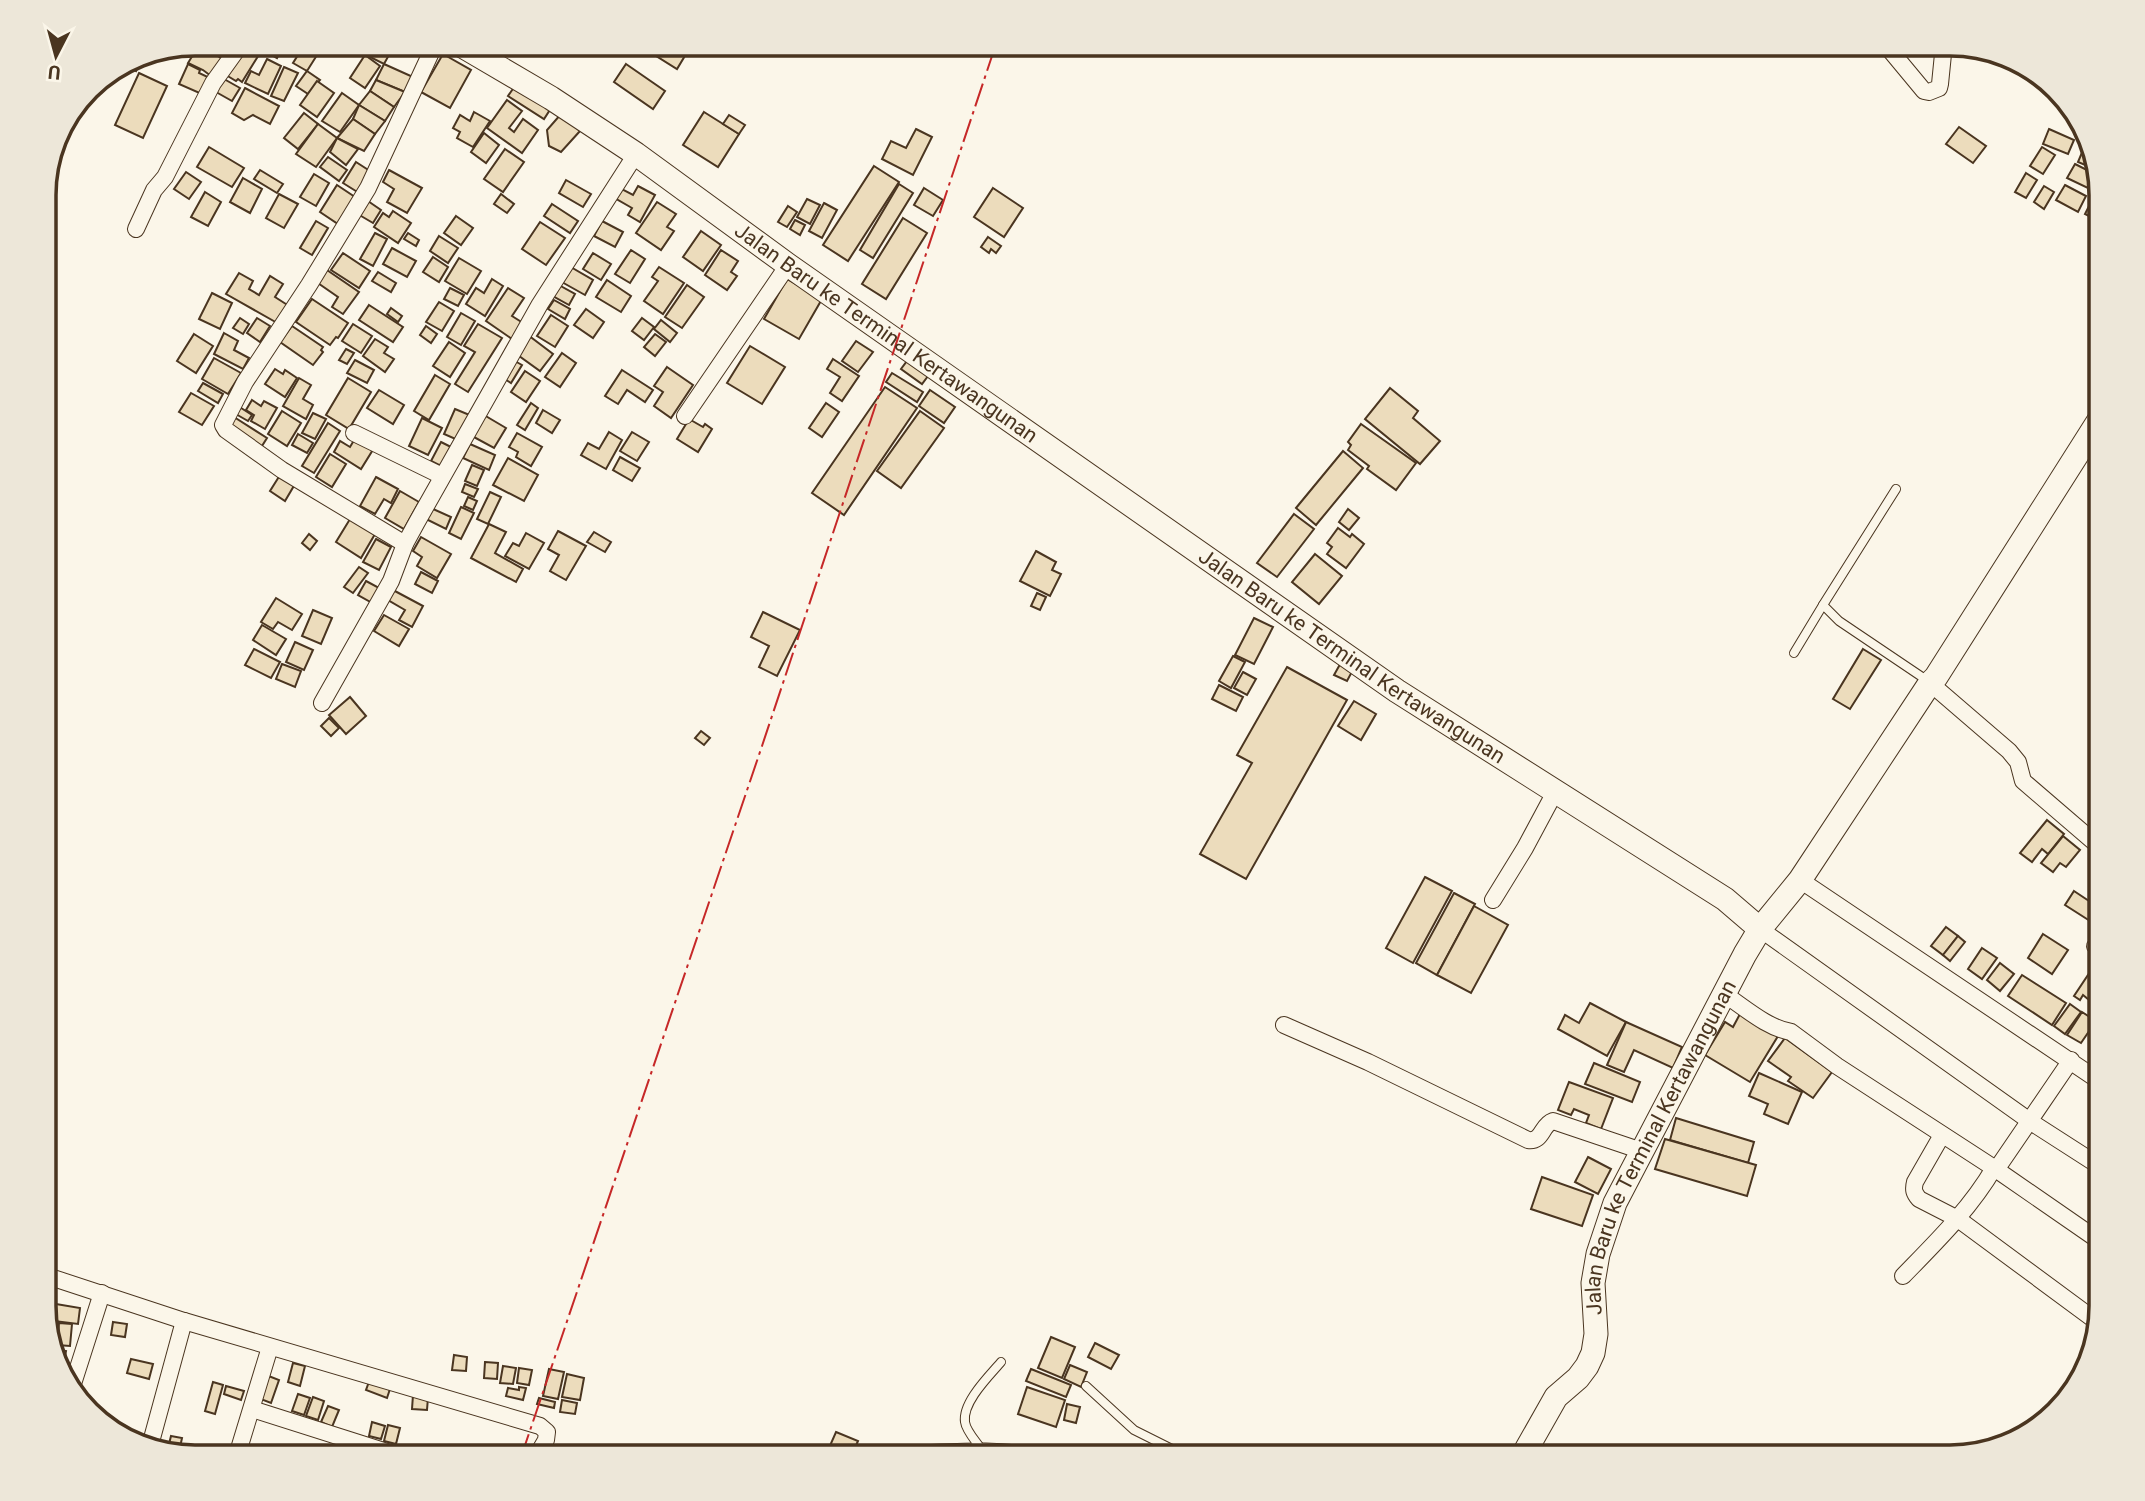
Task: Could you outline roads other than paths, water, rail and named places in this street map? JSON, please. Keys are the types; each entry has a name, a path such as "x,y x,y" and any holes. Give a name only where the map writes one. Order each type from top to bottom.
{"main road":[{"name":"Jalan Baru ke Terminal Kertawangunan","path":"479,56 551,98 636,155 788,265 1397,691 1725,899 1760,929 1615,1203 1598,1254 1593,1283 1596,1334 1587,1366 1578,1378 1556,1397 1528,1445"},
{"path":"1760,929 1800,880 1936,677 2089,436"}],"street":[{"path":"136,229 154,190 165,177 213,83 232,56"},
{"path":"405,544 282,470 226,430 223,425 244,382 309,285 368,188 429,56"},
{"path":"1895,56 1924,90 1929,92 1939,88 1943,56"},
{"path":"322,703 391,581 405,544 442,476 540,304 636,155"},
{"path":"685,416 788,265"},
{"path":"354,433 442,476"},
{"path":"1930,683 2009,751 2018,762 2023,781 2089,838"},
{"path":"1493,900 1555,792"},
{"path":"1800,880 2089,1073"},
{"path":"1760,929 2031,1122 2089,1159"},
{"path":"1724,994 1768,1023 1791,1032 1837,1066 2089,1234"},
{"path":"1284,1025 1368,1062 1528,1140 1539,1138 1548,1123 1553,1121 1642,1151"},
{"path":"1903,1276 1958,1219 2031,1122 2071,1060"},
{"path":"1942,1135 1913,1189 1919,1199 1958,1219 2088,1315"},
{"path":"56,1279 184,1321 540,1426 547,1432 542,1445"},
{"path":"75,1377 103,1293"},
{"path":"152,1438 184,1321"},
{"path":"240,1445 270,1347"},
{"path":"251,1409 365,1445"}],"lane":[{"path":"1794,653 1896,489"},
{"path":"1824,605 1839,621 1930,683"},
{"path":"978,1445 965,1422 965,1414 975,1393 1001,1362"},
{"path":"1086,1386 1135,1430 1164,1445"}]}
